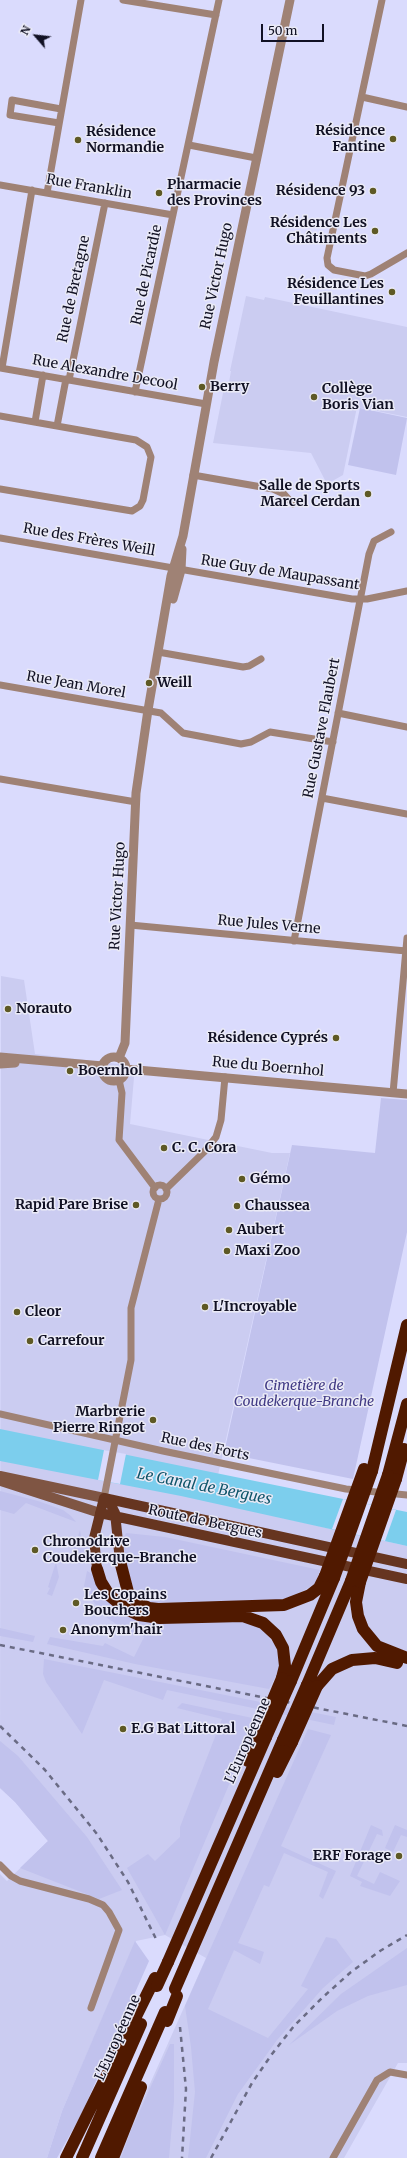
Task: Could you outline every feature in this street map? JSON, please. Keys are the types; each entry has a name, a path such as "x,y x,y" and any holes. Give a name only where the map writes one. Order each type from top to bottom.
{"highway":[{"path":"120,1562 124,1584 131,1596 145,1607 158,1609 284,1605 310,1595 319,1588 330,1577 384,1426 407,1325"},
{"path":"392,1477 407,1404"},
{"path":"113,2158 166,2017 211,1906 237,1847 288,1741 355,1581 407,1436"},
{"path":"97,1569 101,1582 109,1595 126,1609 139,1615 160,1618 243,1616 263,1623 276,1635 283,1648 286,1680"},
{"name":"L'Européenne","path":"82,2158 156,1982 220,1842 262,1736 330,1577"},
{"path":"355,1581 358,1616 363,1629 377,1646 407,1658"},
{"path":"312,1686 332,1669 352,1660 380,1658 407,1666"},
{"path":"66,2158 156,1982"},
{"path":"101,2158 166,2017"}],"main road":[{"name":"Route de Bergues","path":"0,1476 407,1564"},
{"name":"Route de Bergues","path":"0,1481 100,1514 407,1579"},
{"path":"97,1569 94,1538 104,1498"},
{"path":"104,1498 111,1505 115,1517 120,1562"}],"street":[{"path":"47,193 81,0"},
{"path":"123,0 216,15"},
{"name":"Rue de Picardie","path":"135,392 219,0"},
{"name":"Rue Victor Hugo","path":"120,1058 125,1043 136,802 150,711 206,404 290,0"},
{"path":"382,0 328,255 330,267 336,271 368,276 407,253"},
{"path":"362,97 407,107"},
{"path":"59,123 10,115 12,100 61,109"},
{"path":"189,145 256,158"},
{"name":"Rue Franklin","path":"0,185 173,215"},
{"path":"1,368 32,190"},
{"name":"Rue de Bretagne","path":"57,426 105,203"},
{"name":"Rue Alexandre Decool","path":"1,368 206,404"},
{"path":"35,422 43,375"},
{"path":"0,416 136,440 146,445 150,451 144,496 140,506 132,511 126,512 0,489"},
{"path":"193,475 273,489 284,494 293,504"},
{"name":"Rue Gustave Flaubert","path":"294,941 360,599 372,545 376,539 391,532"},
{"name":"Rue des Frères Weill","path":"0,538 177,569"},
{"name":"Rue Guy de Maupassant","path":"177,569 360,599 407,591"},
{"path":"161,652 243,667 249,666 261,659"},
{"name":"Rue Jean Morel","path":"0,685 150,711 165,715 183,733 234,742 248,743 270,732 333,742"},
{"path":"338,713 407,727"},
{"path":"0,779 136,802"},
{"path":"322,798 407,814"},
{"name":"Rue Jules Verne","path":"130,925 406,951"},
{"path":"393,1093 407,938"},
{"path":"0,1057 103,1066"},
{"path":"120,1058 125,1063 126,1069 124,1075 119,1080 113,1081 107,1078 103,1073 103,1066 108,1059 120,1058"},
{"path":"0,1064 51,1061"},
{"name":"Rue du Boernhol","path":"126,1069 407,1094"},
{"path":"159,1199 165,1197 166,1189 204,1152 216,1137 221,1120 225,1077"},
{"path":"119,1080 122,1093 118,1135 119,1142 155,1188 154,1195 159,1199"},
{"path":"155,1188 160,1186 166,1189"},
{"path":"104,1498 131,1360 131,1308 159,1199"},
{"name":"Rue des Forts","path":"0,1414 163,1451 346,1489 407,1495"},
{"path":"0,1865 11,1876 20,1881 89,1898 103,1905 111,1915 120,1930 91,2008"},
{"path":"333,2158 377,2080 390,2072 407,2074"}],"shaded area":[{"name":"Collège Boris Vian","path":"246,296 264,300 265,297 407,327 407,417 357,407 343,475 327,484 311,453 213,443 224,388 228,388 230,371"},
{"path":"1,976 24,980 35,1054 135,1066 130,1124 272,1153 290,1153 212,1502 407,1546 407,2063 398,2063 344,2158 117,2158 206,1958 165,1935 136,1941 62,2111 47,2158 0,2158 0,1874 7,1881 48,1841 15,1802 0,1788"}],"green space":[{"path":"360,408 407,418 396,475 348,465"},
{"name":"Cimetière de Coudekerque-Branche","path":"381,1098 407,1100 407,1232 353,1479 224,1453 292,1145 375,1153"},
{"path":"0,1491 38,1501 63,1510 76,1522 26,1503 14,1514 0,1510"},
{"path":"80,1530 81,1536 91,1542 85,1555 71,1559"},
{"path":"126,1533 165,1537 320,1570 315,1584 293,1596 279,1600 148,1603 134,1590 122,1552 123,1539"},
{"path":"56,1562 59,1577 52,1596 47,1594 50,1588 48,1587"},
{"path":"87,1571 94,1575 105,1599 127,1616 140,1621 243,1621 258,1625 275,1645 279,1657 280,1668 269,1689 135,1664 47,1644 50,1637 103,1646 105,1643 134,1657 144,1637 119,1626 106,1617 92,1600 84,1586"},
{"path":"0,1628 35,1636 33,1642 0,1636"},
{"path":"44,1659 336,1717 334,1725 167,1690 163,1700 104,1680 82,1734 46,1682 43,1674"},
{"path":"182,1703 257,1719 165,1935 127,1868 148,1854 155,1861 180,1837 180,1827 222,1719 177,1708"},
{"path":"308,1729 331,1735 281,1846 336,1871 323,1899 319,1896 328,1872 284,1853 269,1887 264,1885 238,1943 264,1952 260,1964 234,1950 208,2009 268,2038 308,1989 301,1986 326,1937 336,1939 353,1962 323,1988 277,2040 238,2094 206,2158 188,2158 195,2092 191,2047 185,2006"},
{"path":"0,1741 18,1756 87,1837 122,1890 99,1899 20,1868 48,1841 15,1802 0,1788"},
{"path":"371,1825 382,1830 383,1836 377,1834 357,1876 374,1884 380,1872 400,1881 390,1896 360,1886 362,1882 350,1876"},
{"path":"395,1825 407,1830 407,1837 401,1835 393,1852 385,1848"},
{"path":"135,1941 149,1961 82,2113 57,2158 47,2158 62,2111"},
{"path":"407,1948 407,1985 368,1996 337,2011 289,2045 341,1994"},
{"path":"170,2044 174,2044 174,2101 169,2158 121,2158 132,2128"}],"water":[{"name":"Le Canal de Bergues","path":"0,1429 407,1512 407,1546 181,1496 0,1461"}],"pier":[{"path":"104,1450 126,1454 120,1484 98,1480"},
{"path":"343,1499 396,1510 385,1541 332,1529"}],"railway":[{"path":"0,1645 407,1726"},
{"path":"0,1726 45,1770 97,1834 128,1882 157,1941"},
{"path":"211,2158 252,2083 294,2026 351,1972 380,1951 407,1935"},
{"path":"180,2027 186,2089 182,2158"}],"place":[{"name":"Résidence Fantine","path":"393,139"},
{"name":"Résidence Normandie","path":"78,140"},
{"name":"Résidence 93","path":"373,191"},
{"name":"Pharmacie des Provinces","path":"159,193"},
{"name":"Résidence Les Châtiments","path":"375,231"},
{"name":"Résidence Les Feuillantines","path":"392,292"},
{"name":"Berry","path":"202,387"},
{"name":"Collège Boris Vian","path":"314,397"},
{"name":"Salle de Sports Marcel Cerdan","path":"368,494"},
{"name":"Weill","path":"149,683"},
{"name":"Norauto","path":"8,1009"},
{"name":"Résidence Cyprés","path":"336,1038"},
{"name":"Boernhol","path":"70,1071"},
{"name":"C. C. Cora","path":"164,1148"},
{"name":"Gémo","path":"242,1179"},
{"name":"Rapid Pare Brise","path":"136,1205"},
{"name":"Chaussea","path":"237,1206"},
{"name":"Aubert","path":"229,1230"},
{"name":"Maxi Zoo","path":"227,1251"},
{"name":"L'Incroyable","path":"205,1307"},
{"name":"Cleor","path":"17,1312"},
{"name":"Carrefour","path":"30,1341"},
{"name":"Marbrerie Pierre Ringot","path":"153,1420"},
{"name":"Chronodrive Coudekerque-Branche","path":"35,1550"},
{"name":"Les Copains Bouchers","path":"76,1603"},
{"name":"Anonym'hair","path":"63,1630"},
{"name":"E.G Bat Littoral","path":"123,1729"},
{"name":"ERF Forage","path":"399,1856"}]}
